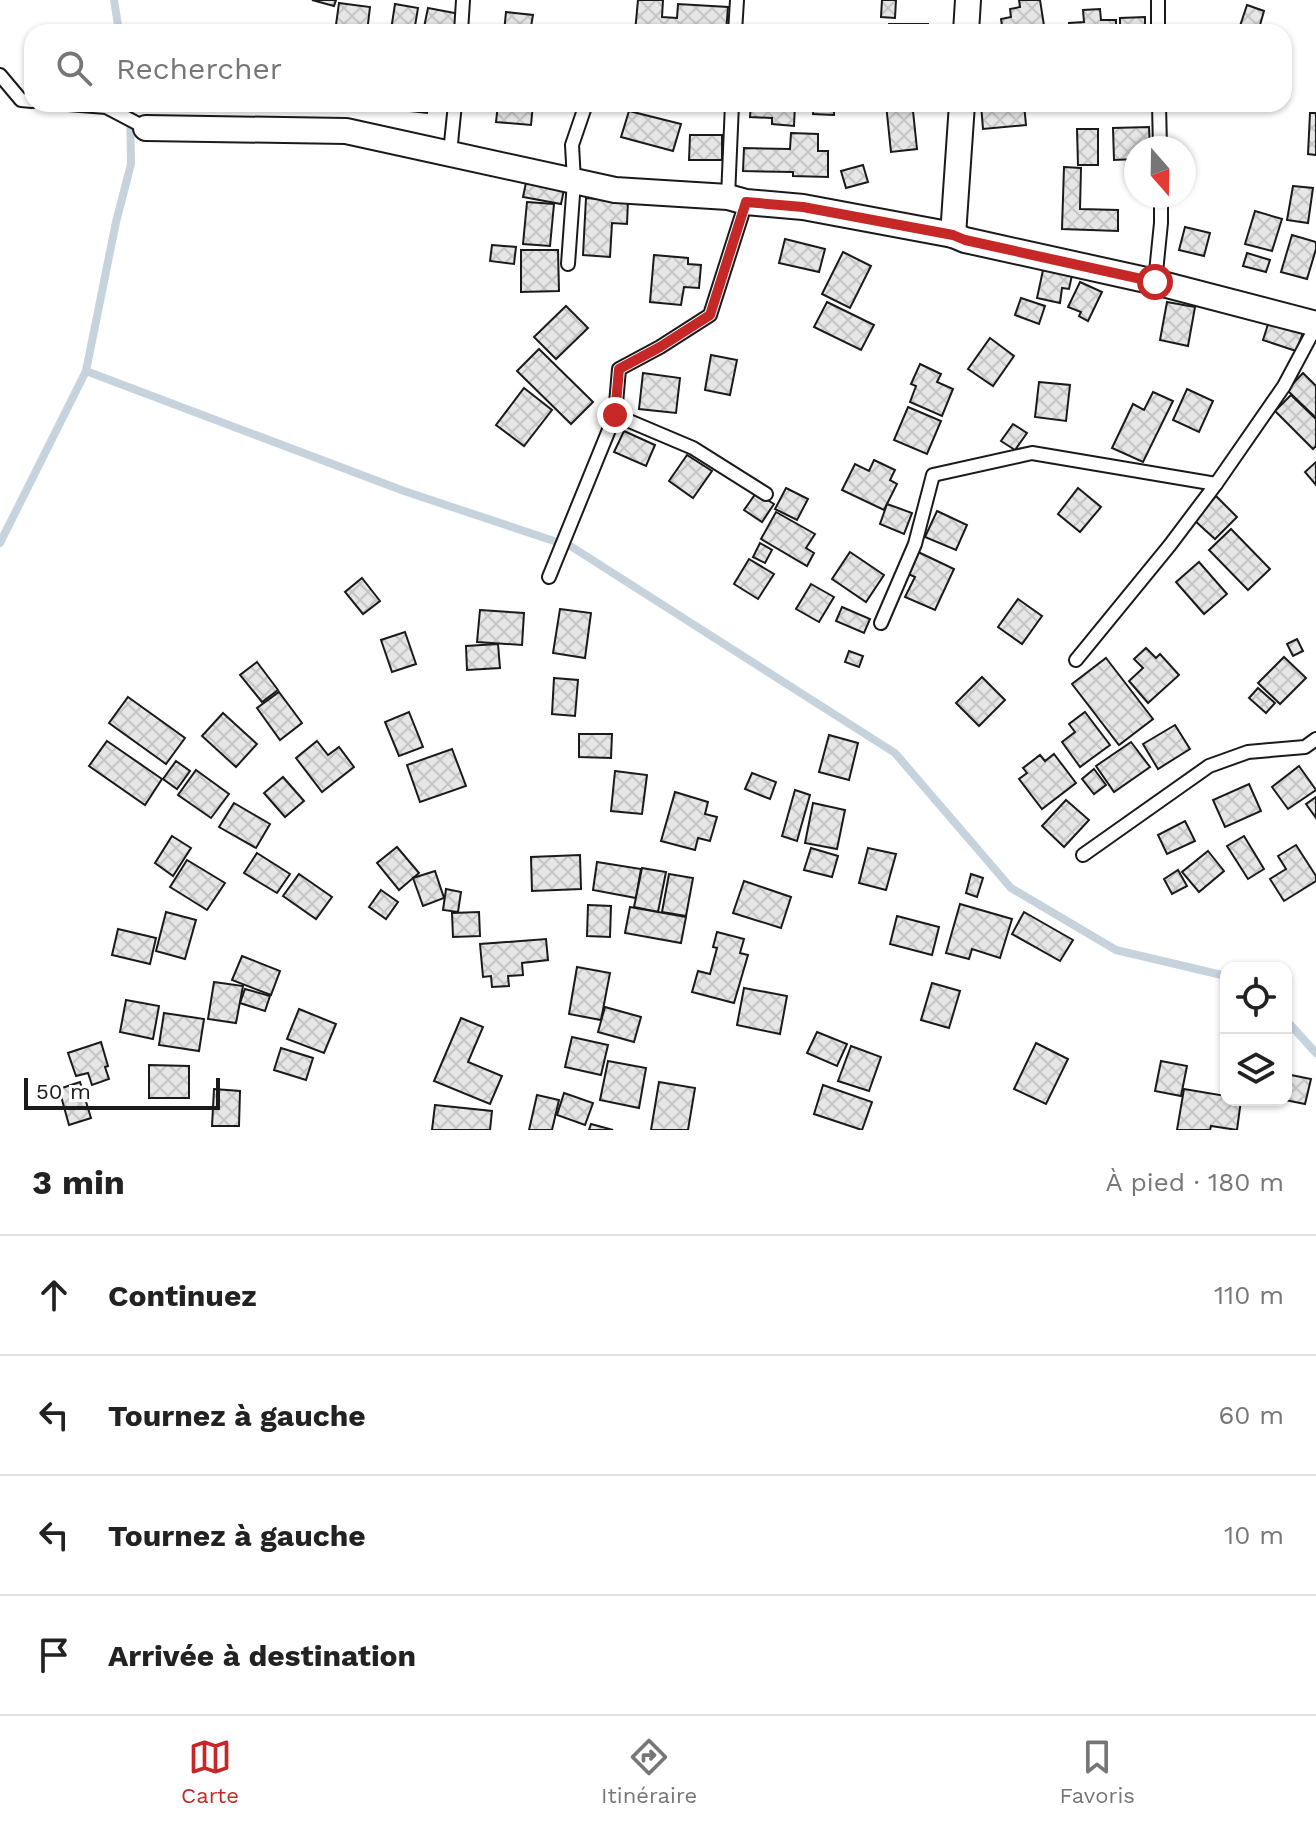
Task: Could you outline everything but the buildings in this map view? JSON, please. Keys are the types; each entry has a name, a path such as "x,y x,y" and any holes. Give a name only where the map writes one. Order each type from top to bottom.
{"street":[{"path":"966,24 968,0"},
{"path":"953,235 961,112"},
{"path":"146,128 346,131 615,190 803,207 953,235 1155,282 1316,325"}],"lane":[{"path":"462,24 463,0"},
{"path":"736,24 737,0"},
{"path":"1158,0 1158,24"},
{"path":"0,75 24,100"},
{"path":"116,112 146,128"},
{"path":"450,153 454,112"},
{"path":"568,264 574,181 572,145 583,112"},
{"path":"549,577 615,415 619,369 710,315 737,200 732,112"},
{"path":"1159,112 1160,136"},
{"path":"1155,282 1161,208"},
{"path":"1076,660 1216,484 1284,386 1316,325"},
{"path":"615,415 693,448 766,494"},
{"path":"881,623 915,544 933,475 1032,453 1216,484"},
{"path":"1083,855 1209,766 1248,752 1311,743 1316,758"}],"waterway":[{"path":"114,0 118,24"},
{"path":"0,543 86,371 131,164 130,112"},
{"path":"86,371 404,491 572,547 895,753 1011,888 1116,950 1220,975"},
{"path":"1292,1027 1316,1053"}],"route":[{"path":"615,415 619,369 710,315 746,202 803,207 953,235 1155,282"}]}
